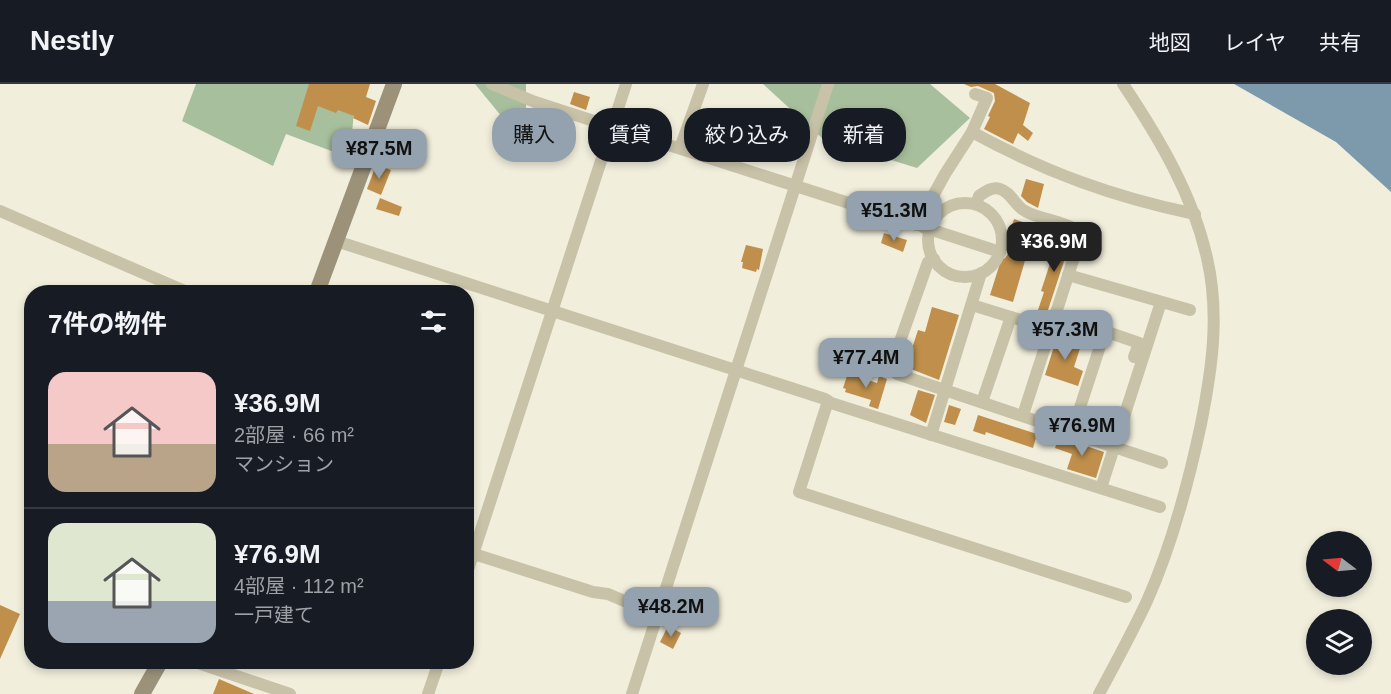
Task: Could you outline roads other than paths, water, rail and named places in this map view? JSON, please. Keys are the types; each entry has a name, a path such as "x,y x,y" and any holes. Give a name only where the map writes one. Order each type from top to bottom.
{"street":[{"path":"320,285 394,84"},
{"path":"492,84 535,102 588,119"},
{"path":"618,108 626,84"},
{"path":"680,148 703,84"},
{"path":"632,694 828,84"},
{"path":"1099,694 1147,601 1167,551 1189,481 1210,381 1215,329 1208,260 1195,214 1172,164 1142,111 1123,84"},
{"path":"917,225 945,174 972,132 987,98 975,94"},
{"path":"972,132 1019,157 1086,184 1143,203 1195,214"},
{"path":"672,145 1000,252"},
{"path":"601,162 474,554 593,592 608,594 657,615"},
{"path":"976,204 979,196 987,191 992,188 1001,189 1026,212 1056,220 1077,231 1079,238 1023,415"},
{"path":"962,203 976,204 995,218 1000,228 1002,240 1000,252 990,268 971,276 960,276 940,267 934,258 930,249 930,230 937,216 948,207 962,203"},
{"path":"0,211 171,285"},
{"path":"336,242 471,285"},
{"path":"934,258 928,262 891,368 897,374 1162,463"},
{"path":"931,435 981,273"},
{"path":"1068,275 1190,310"},
{"path":"474,286 1160,507"},
{"path":"1111,444 1161,302"},
{"path":"972,304 1050,329"},
{"path":"1055,314 1139,343 1101,488"},
{"path":"982,402 1011,317"},
{"path":"1072,432 1105,332"},
{"path":"828,401 799,492 1126,597"},
{"path":"142,694 156,669"},
{"path":"216,669 290,694"},
{"path":"428,694 437,669"}],"water":[{"path":"1234,84 1391,84 1391,192 1336,142"}]}
